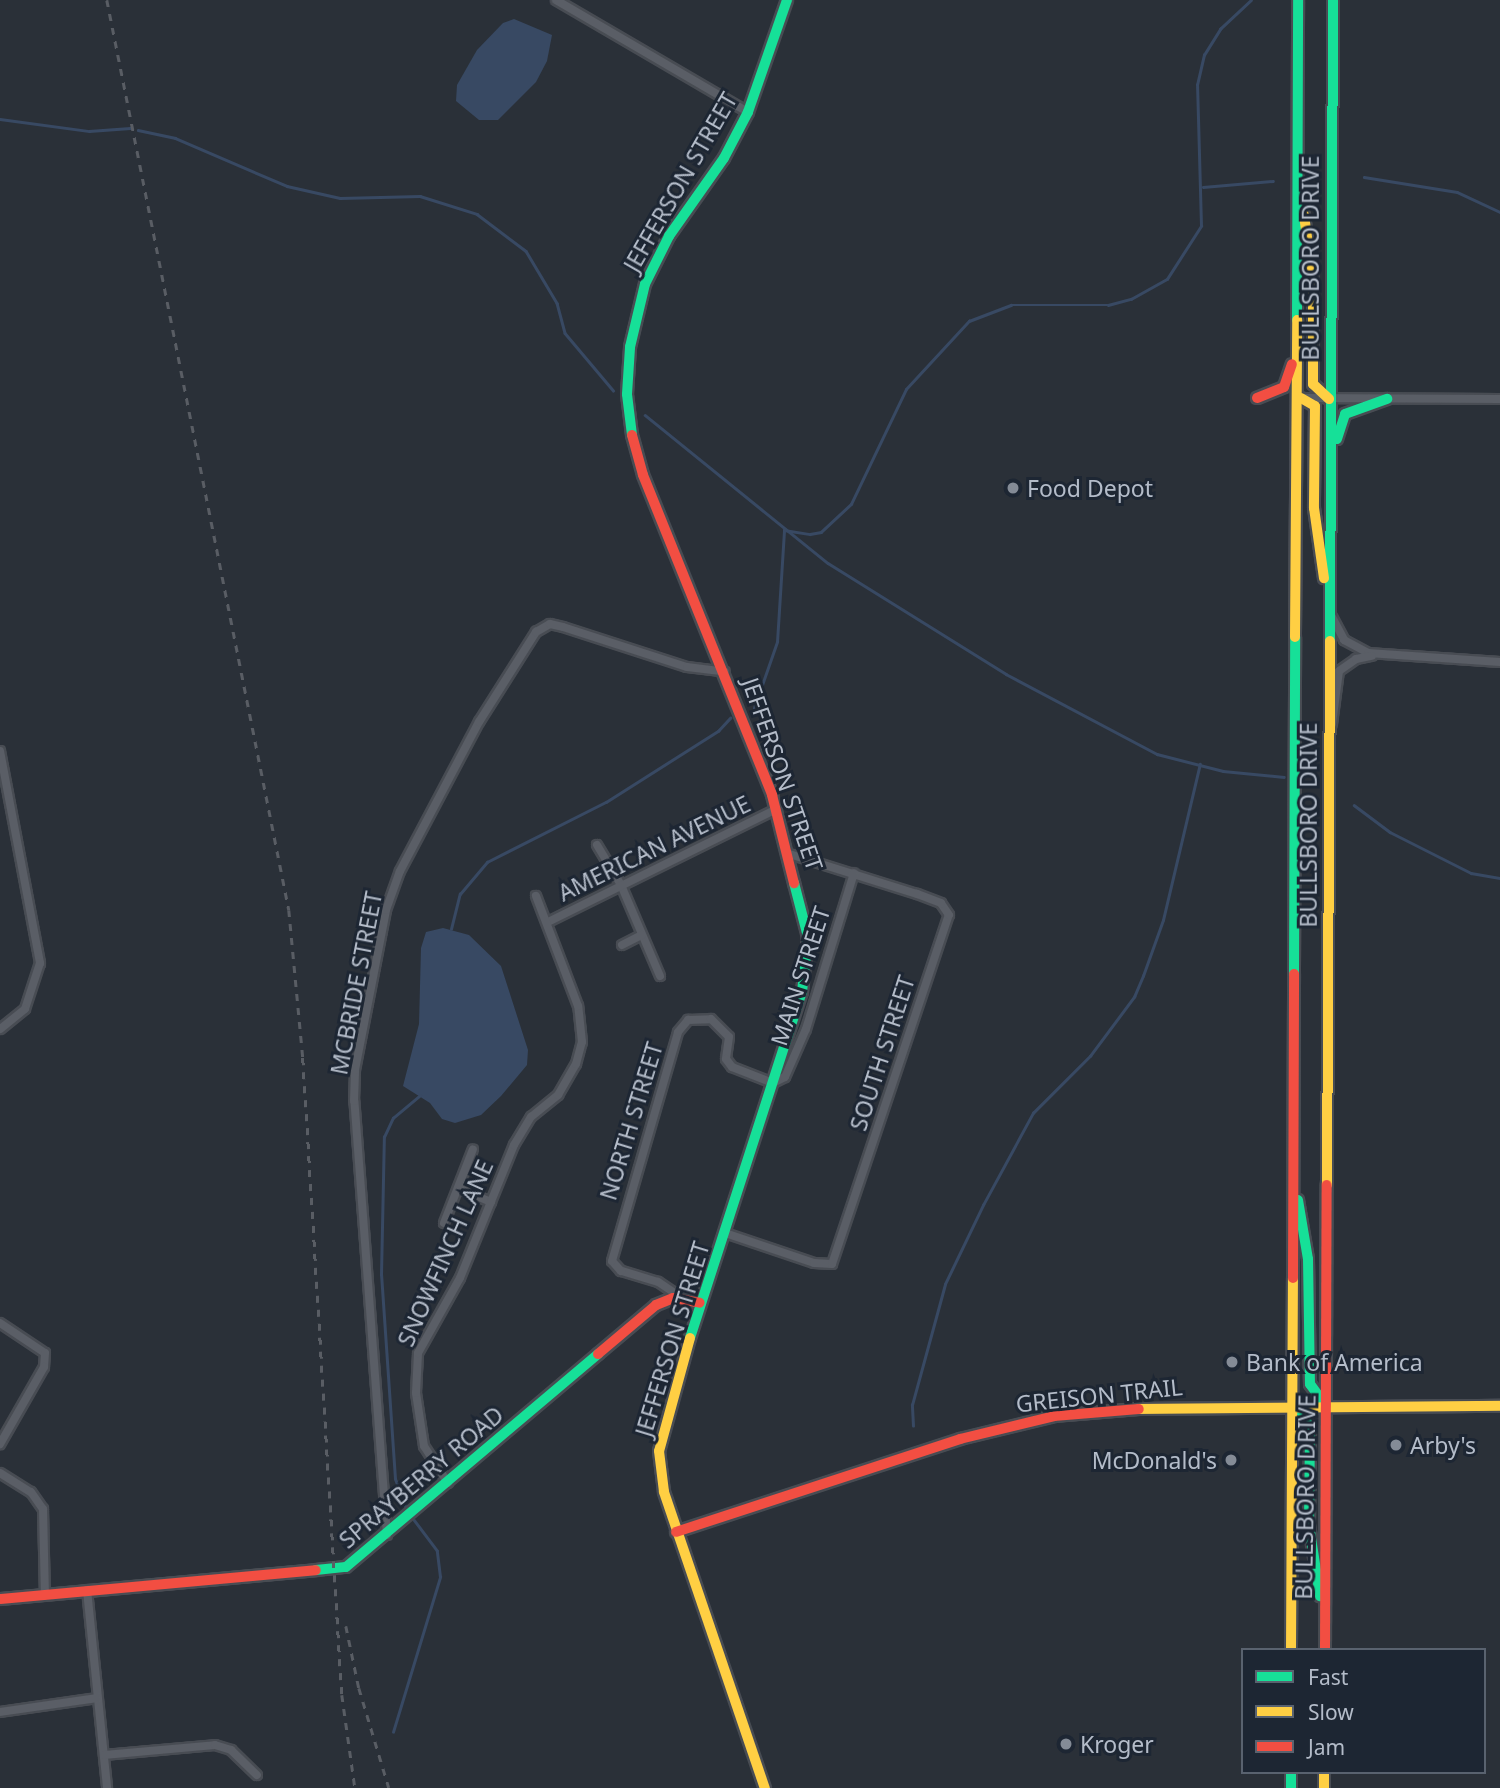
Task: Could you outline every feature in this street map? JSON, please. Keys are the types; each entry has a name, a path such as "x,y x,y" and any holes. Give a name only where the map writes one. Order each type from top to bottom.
{"main road":[{"name":"JEFFERSON STREET","path":"765,1788 676,1532 664,1492 659,1451 700,1303 773,1083 808,961 803,904 776,809 725,672 643,475 632,439 627,394 630,347 645,284 669,236 724,158 748,112 787,0"},
{"name":"BULLSBORO DRIVE","path":"1291,1648 1299,398 1298,0"},
{"name":"BULLSBORO DRIVE","path":"1325,1648 1333,0"},
{"path":"1299,194 1313,282 1313,384 1330,399"},
{"path":"1257,398 1284,387 1289,380 1299,318"},
{"path":"1299,398 1315,406 1314,508 1329,614"},
{"path":"1331,480 1342,419 1361,405 1387,399"},
{"path":"1292,1174 1308,1259 1310,1384 1327,1407"},
{"path":"684,1299 700,1303"},
{"name":"SPRAYBERRY ROAD","path":"0,1599 333,1570 357,1561 634,1321 656,1305 684,1299"},
{"name":"GREISON TRAIL","path":"676,1532 1009,1424 1054,1416 1175,1406 1500,1406"},
{"path":"1292,1406 1303,1413 1310,1429 1310,1525 1325,1612"}],"street":[{"path":"556,0 748,112"},
{"path":"1299,398 1500,399"},
{"path":"1329,614 1344,640 1368,653 1500,662"},
{"name":"MCBRIDE STREET","path":"387,1535 354,1091 386,910 400,871 479,722 536,632 550,624 687,667 725,672"},
{"path":"1329,732 1337,710 1339,671 1356,659 1386,654"},
{"path":"0,751 40,963 25,1009 0,1029"},
{"name":"AMERICAN AVENUE","path":"548,922 776,809"},
{"path":"597,845 621,885 660,976"},
{"name":"SOUTH STREET","path":"725,1233 814,1263 832,1264 838,1253 948,915 941,903 789,854"},
{"name":"MAIN STREET","path":"773,1083 785,1077 806,1029 854,873"},
{"name":"SNOWFINCH LANE","path":"448,1483 424,1446 416,1393 418,1353 460,1278 523,1127 558,1095 576,1064 582,1042 578,1006 536,896"},
{"path":"622,945 642,935"},
{"name":"NORTH STREET","path":"684,1299 658,1282 615,1267 615,1239 678,1032 691,1019 700,1017 720,1024 729,1037 729,1064 773,1083"},
{"path":"444,1223 473,1149"},
{"path":"458,1188 491,1202"},
{"path":"0,1323 45,1353 44,1367 0,1444"},
{"path":"0,1473 31,1492 43,1509 45,1594"},
{"path":"87,1590 107,1788"},
{"path":"0,1712 97,1698"},
{"path":"104,1755 215,1745 231,1750 257,1775"}],"water":[{"path":"514,19 552,35 547,61 536,82 498,120 479,120 456,101 457,85 477,50 503,23"},
{"path":"443,928 469,935 501,966 528,1050 527,1065 501,1096 481,1115 455,1123 442,1119 430,1103 403,1086 419,1024 421,948 426,932"}],"waterway":[{"path":"784,530 810,534 821,532 851,504 906,389 969,321 1011,305 1108,305 1131,299 1167,279 1201,226 1197,85 1204,55 1220,29 1251,0"},
{"path":"0,119 89,131 130,128"},
{"path":"138,130 175,138 287,186 340,198 420,196 477,214 526,251 557,303 565,333 613,390"},
{"path":"1364,177 1457,192 1500,212"},
{"path":"1203,187 1273,181"},
{"path":"645,415 828,563 1006,674 1157,754 1223,771 1284,777"},
{"path":"754,708 777,642 784,530"},
{"path":"451,929 460,894 487,862 606,802 718,731 730,718"},
{"path":"913,1426 912,1405 945,1284 983,1205 1033,1113 1090,1056 1134,997 1163,920 1200,764"},
{"path":"1354,805 1390,832 1471,873 1500,878"},
{"path":"407,1512 395,1479 381,1275 384,1137 393,1118 420,1095"},
{"path":"393,1732 440,1577 437,1551 414,1521"}],"railway":[{"path":"107,0 289,910 303,1058 342,1695 355,1788"},
{"path":"346,1626 359,1688 389,1788"}],"traffic: fast":[{"path":"632,435 627,394 630,347 645,284 669,236 724,158 748,112 787,0"},
{"path":"1297,320 1298,0"},
{"path":"1330,641 1333,0"},
{"path":"1337,439 1345,414 1387,399"},
{"path":"1294,974 1295,637"},
{"path":"690,1338 802,992 808,937 794,883"},
{"path":"1298,1200 1308,1259 1310,1384 1327,1407"},
{"path":"316,1570 346,1567 598,1354"},
{"path":"1292,1406 1303,1413 1310,1429 1309,1525 1320,1596"},
{"path":"1291,1774 1291,1788"}],"traffic: slow":[{"path":"1304,215 1313,282 1313,384 1329,399"},
{"path":"1295,637 1297,320"},
{"path":"1301,398 1315,406 1314,508 1324,578"},
{"path":"1327,1185 1330,641"},
{"path":"1291,1648 1293,1278"},
{"path":"690,1338 659,1451 664,1492 765,1788"},
{"path":"1139,1409 1500,1406"},
{"path":"1324,1774 1324,1788"}],"traffic: jam":[{"path":"1257,398 1284,387 1292,364"},
{"path":"632,435 643,475 772,795 794,883"},
{"path":"1293,1278 1294,974"},
{"path":"1325,1648 1327,1185"},
{"path":"598,1354 656,1305 673,1298 700,1303"},
{"path":"676,1532 960,1439 1054,1416 1139,1409"},
{"path":"0,1599 316,1570"}],"place":[{"name":"Food Depot","path":"1013,488"},
{"name":"Bank of America","path":"1232,1362"},
{"name":"Arby's","path":"1396,1445"},
{"name":"McDonald's","path":"1231,1460"},
{"name":"Kroger","path":"1066,1744"}]}
